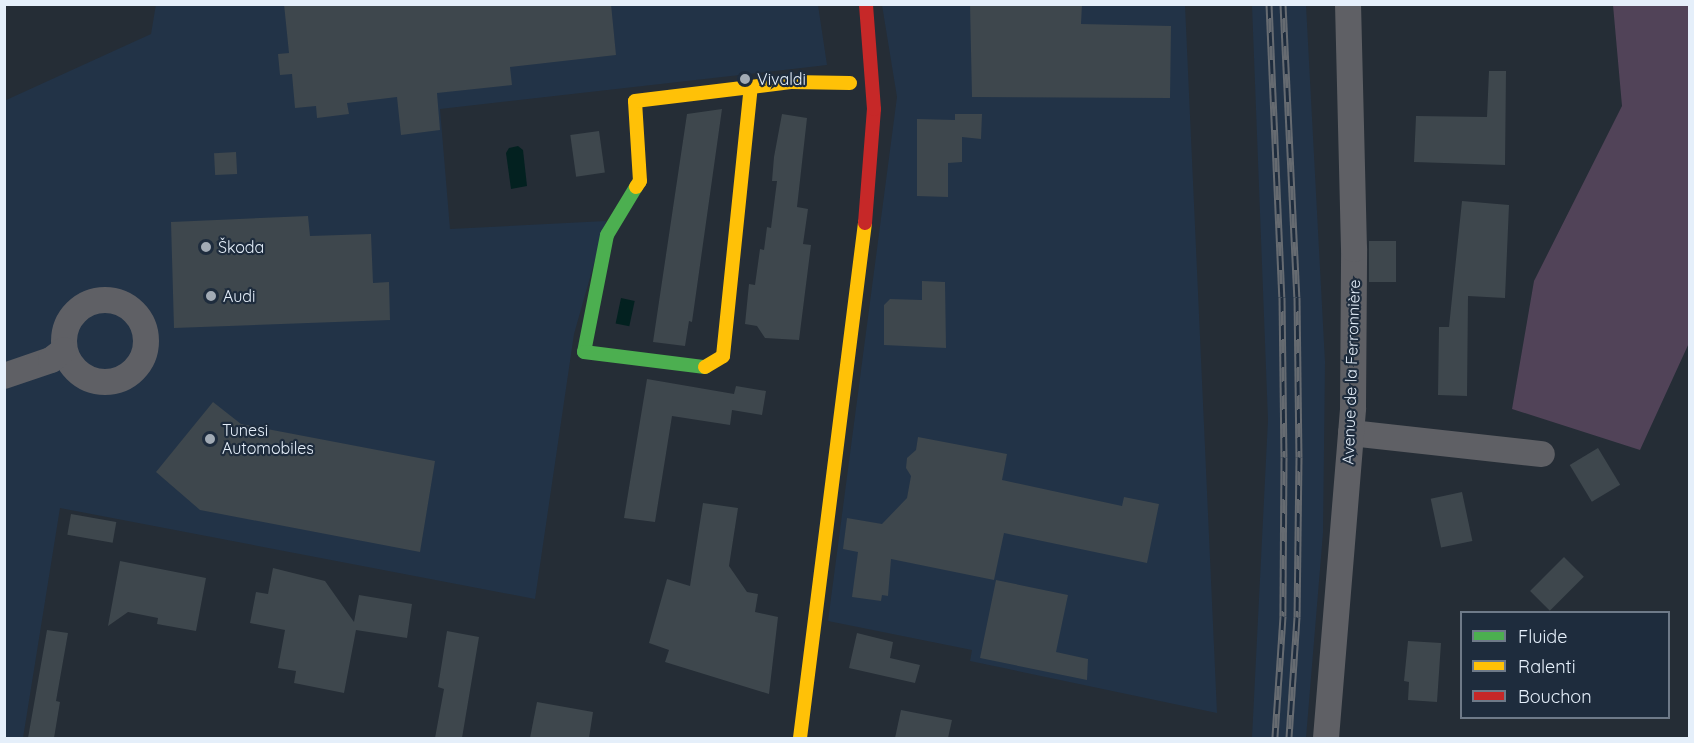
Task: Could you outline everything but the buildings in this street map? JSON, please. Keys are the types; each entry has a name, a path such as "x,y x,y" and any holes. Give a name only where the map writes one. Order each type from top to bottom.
{"street":[{"path":"800,738 872,171 874,109 866,4"},
{"name":"Avenue de la Ferronnière","path":"1326,738 1351,433 1354,249 1348,4"},
{"path":"751,87 723,356 706,367 584,352 607,235 640,181 635,100 751,87 850,83"},
{"path":"4,376 51,360 64,350"},
{"path":"1351,433 1542,454"}],"shaded area":[{"path":"156,4 818,5 827,65 440,109 450,229 606,221 574,334 535,599 60,508 23,738 4,738 4,101 151,34"},
{"path":"882,5 1185,5 1217,713 970,661 972,650 828,621 897,97"},
{"path":"1252,5 1306,5 1325,362 1323,533 1306,738 1252,738 1268,420"},
{"path":"1613,5 1689,5 1689,343 1640,450 1512,409 1534,281 1622,106"},
{"path":"518,146 523,150 527,186 511,189 506,153 509,148"},
{"path":"621,298 635,301 629,326 616,323"}],"railway":[{"path":"1269,4 1282,297 1284,457 1283,616 1275,738"},
{"path":"1283,4 1297,297 1299,457 1297,617 1289,738"}],"traffic: fast":[{"path":"636,187 607,235 584,352 705,367"}],"traffic: slow":[{"path":"636,187 640,181 635,101 791,82 850,83"},
{"path":"705,367 723,356 751,87"},
{"path":"800,738 865,223"}],"traffic: jam":[{"path":"865,223 874,109 866,4"}],"place":[{"name":"Vivaldi","path":"745,79"},
{"name":"Škoda","path":"206,247"},
{"name":"Audi","path":"211,296"},
{"name":"Tunesi Automobiles","path":"210,439"}]}
